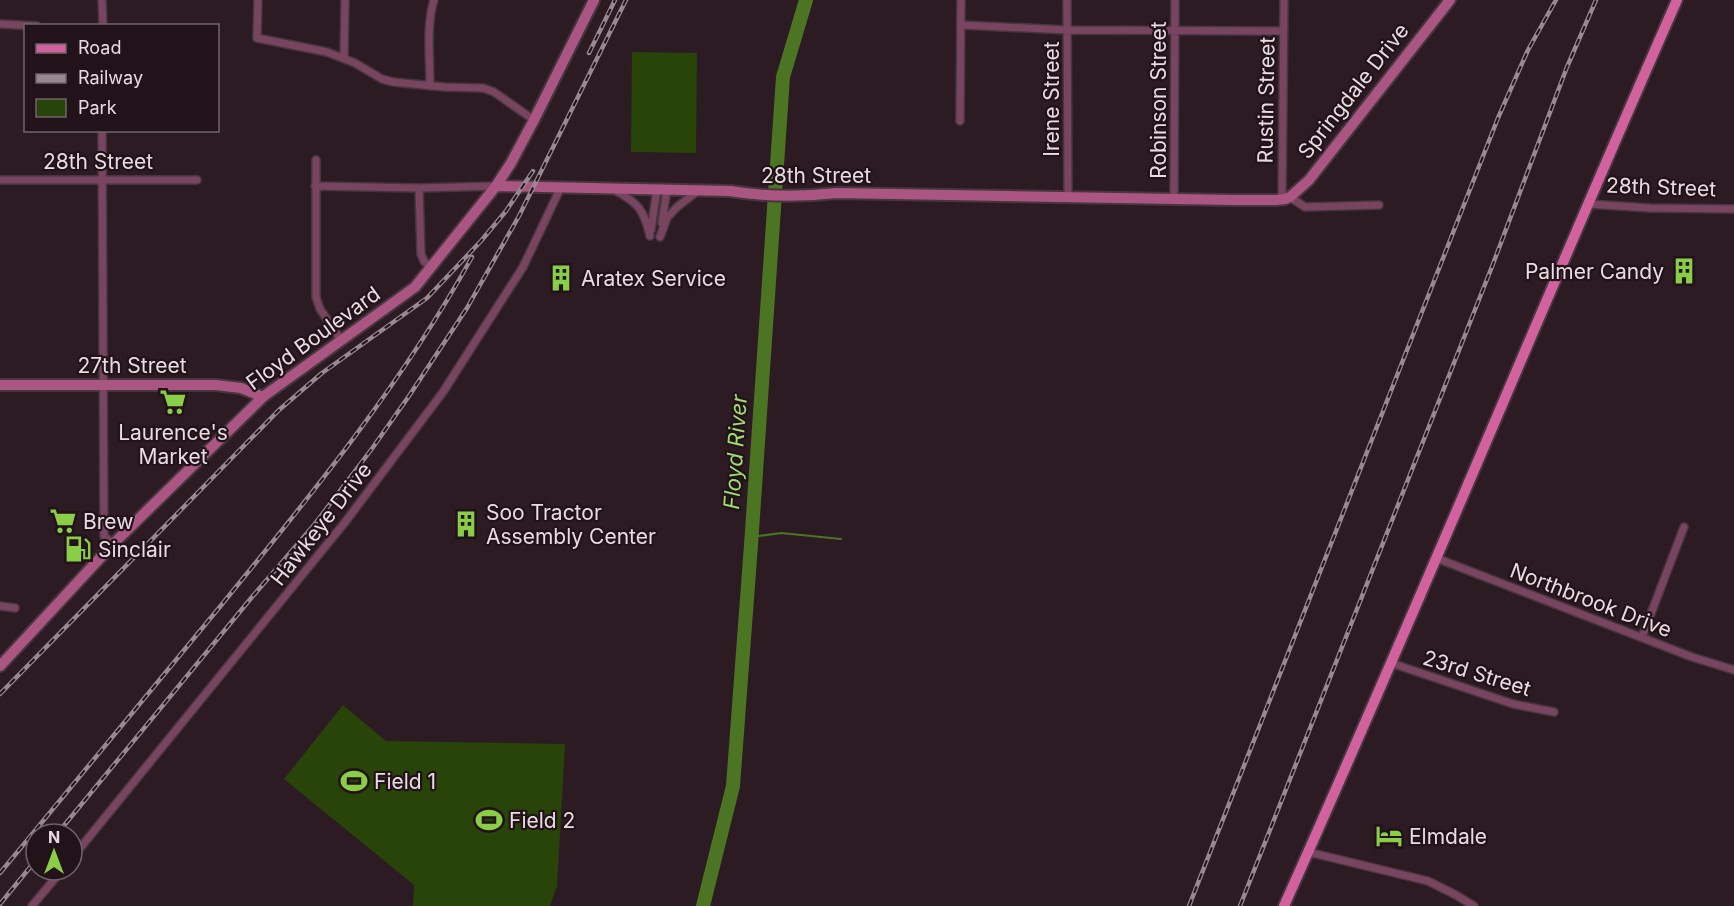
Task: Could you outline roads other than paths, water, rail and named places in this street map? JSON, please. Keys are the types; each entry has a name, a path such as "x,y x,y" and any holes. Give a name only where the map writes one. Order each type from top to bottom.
{"main road":[{"name":"Floyd Boulevard","path":"0,666 112,544 262,397 415,287 496,186 511,163 594,0"},
{"name":"Springdale Drive","path":"1286,198 1309,180 1450,0"},
{"path":"1284,906 1437,558 1677,0"},
{"name":"28th Street","path":"496,186 730,191 780,197 837,193 1174,199 1286,198"},
{"name":"27th Street","path":"0,385 216,385 241,388 262,397"}],"street":[{"path":"102,0 103,24"},
{"path":"258,0 257,38 344,57 382,80 430,86 473,87 494,92 534,120"},
{"path":"344,57 345,0"},
{"path":"430,86 430,22 434,0"},
{"path":"960,121 961,0"},
{"name":"Irene Street","path":"1067,0 1068,197"},
{"name":"Robinson Street","path":"1174,199 1175,0"},
{"name":"Rustin Street","path":"1284,0 1286,198"},
{"path":"0,24 24,25"},
{"path":"961,25 1067,30 1283,31"},
{"path":"102,132 105,536 112,544"},
{"path":"316,160 316,297 320,309 341,340"},
{"name":"28th Street","path":"0,180 197,180"},
{"name":"28th Street","path":"315,186 419,188 496,186"},
{"name":"Hawkeye Drive","path":"84,843 346,521 443,392 523,267 561,187"},
{"path":"419,188 421,254 431,268"},
{"path":"611,188 631,198 639,207 646,217 650,236 662,189"},
{"path":"662,189 660,237 667,218 699,190"},
{"path":"1286,198 1305,207 1379,205"},
{"name":"28th Street","path":"1588,204 1650,208 1734,209"},
{"path":"1642,637 1684,527"},
{"name":"Northbrook Drive","path":"1437,558 1692,657 1734,670"},
{"path":"0,606 15,608"},
{"name":"23rd Street","path":"1391,663 1513,704 1554,712"},
{"path":"1308,852 1428,881 1474,906"},
{"path":"32,906 52,882"}],"waterway":[{"name":"Floyd River","path":"703,906 733,786 783,77 806,0"},
{"path":"752,537 781,533 841,539"}],"railway":[{"path":"589,53 615,0"},
{"path":"67,822 314,525 409,396 467,308 519,216 626,0"},
{"path":"1189,906 1498,118 1528,50 1556,0"},
{"path":"1240,906 1493,264 1567,67 1596,0"},
{"path":"0,694 279,410 322,373 427,298 481,241 506,211 533,171"},
{"path":"0,873 323,478 417,348 472,257"},
{"path":"0,904 24,875"}],"place":[{"name":"Palmer Candy","path":"1684,271"},
{"name":"Aratex Service","path":"561,278"},
{"name":"Laurence's Market","path":"173,402"},
{"name":"Brew","path":"63,521"},
{"name":"Soo Tractor Assembly Center","path":"466,524"},
{"name":"Sinclair","path":"78,549"},
{"name":"Field 1","path":"354,781"},
{"name":"Field 2","path":"489,820"},
{"name":"Elmdale","path":"1389,836"}]}
